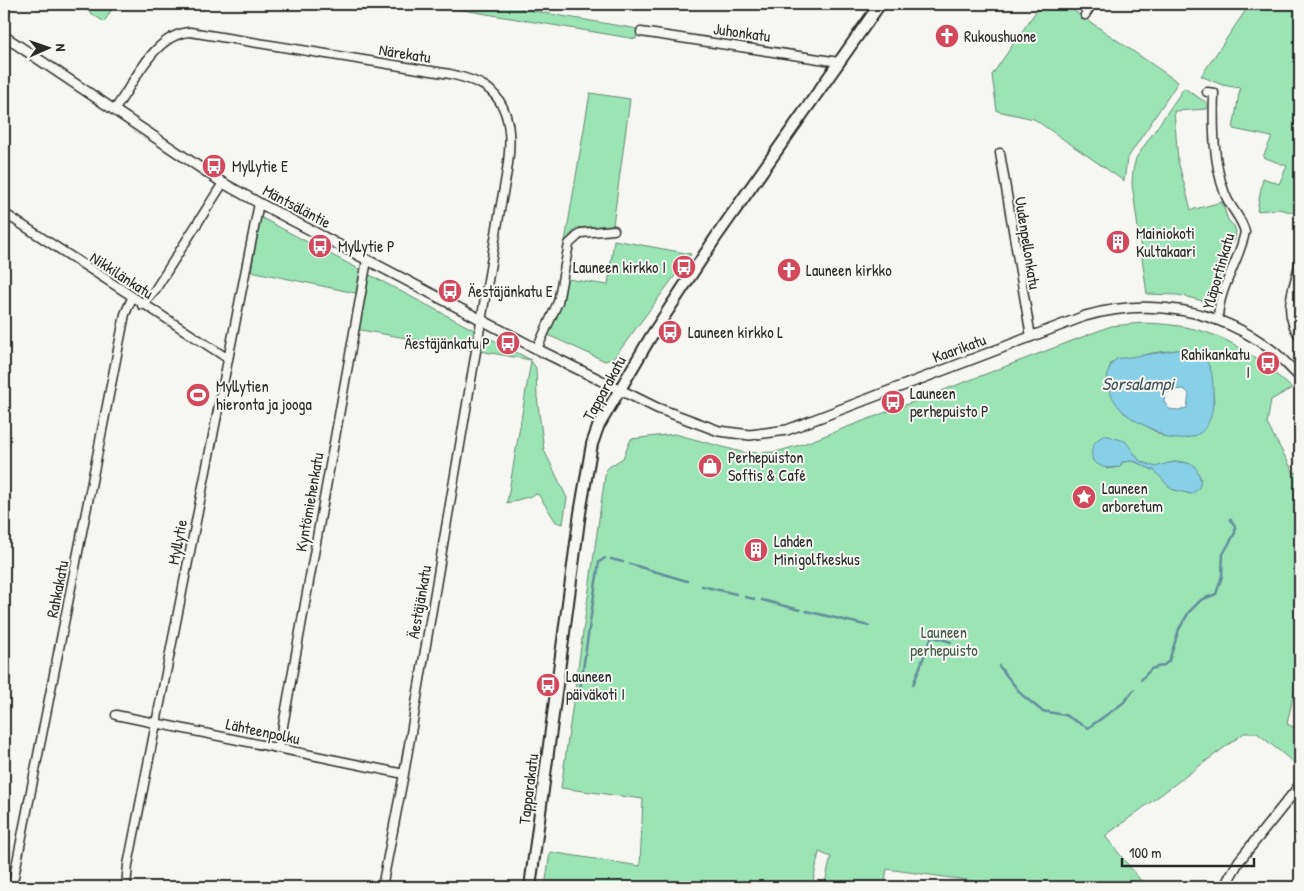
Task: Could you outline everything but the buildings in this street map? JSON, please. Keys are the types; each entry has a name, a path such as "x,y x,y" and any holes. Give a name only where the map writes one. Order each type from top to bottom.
{"main road":[{"name":"Tapparakatu","path":"530,887 580,513 592,444 598,427 618,390 716,237 880,4"}],"street":[{"path":"1085,15 1092,4"},
{"name":"Juhonkatu","path":"641,32 839,62"},
{"name":"Närekatu","path":"115,109 158,46 173,35 181,33 200,33 450,74 473,80 487,88 498,100 507,116 510,140 481,320"},
{"name":"Mäntsäläntie","path":"4,36 223,183 481,320 618,390"},
{"name":"Yläportinkatu","path":"1207,92 1214,93 1213,120 1220,175 1226,196 1245,232 1224,288 1218,309 1218,320"},
{"name":"Uudenpellonkatu","path":"1000,153 1031,337"},
{"path":"142,305 155,290 223,183"},
{"name":"Myllytie","path":"126,887 128,865 155,723 259,203"},
{"name":"Nikkilänkatu","path":"4,214 142,305 227,358"},
{"path":"537,349 558,302 569,244 580,233 614,230"},
{"name":"Kyntömiehenkatu","path":"279,748 367,260"},
{"path":"1300,261 1289,315 1292,326 1300,337"},
{"name":"Rahkakatu","path":"12,887 125,314 132,298"},
{"name":"Kaarikatu","path":"618,390 719,431 750,435 768,434 787,430 939,370 1101,311 1136,307 1180,309 1235,327 1273,351 1300,377"},
{"name":"Äestäjänkatu","path":"382,887 404,774 481,320"},
{"name":"Lähteenpolku","path":"116,715 404,774"},
{"path":"1224,887 1239,861 1300,785"}],"green space":[{"path":"78,4 115,4 104,22"},
{"path":"427,4 521,4 521,9 638,29 636,39"},
{"path":"1041,4 1064,4 1178,82 1127,159 1124,181 1034,119 997,111 992,75"},
{"path":"1250,4 1300,4 1300,214 1278,209 1257,211 1263,178 1279,184 1287,166 1263,157 1272,137 1233,129 1240,88 1222,85 1201,76"},
{"path":"1184,88 1207,103 1207,109 1174,111 1178,161 1191,210 1222,202 1228,220 1234,226 1236,232 1235,239 1225,255 1212,303 1178,295 1147,294 1132,184 1136,158"},
{"path":"590,93 630,99 613,225 576,228 565,242"},
{"path":"260,217 531,360 355,329 360,294 251,271"},
{"path":"614,240 691,254 614,358 605,361 548,335 563,297 567,279 608,285"},
{"name":"Launeen perhepuisto","path":"1143,323 1188,328 1207,333 1224,339 1257,359 1292,388 1271,400 1267,424 1294,473 1300,472 1300,664 1287,724 1300,730 1300,760 1297,765 1257,733 1244,733 1105,836 1146,887 1016,887 887,869 884,887 824,887 831,857 819,852 812,887 545,887 550,852 640,866 643,799 561,788 606,469 623,458 631,439 675,434 745,453 776,452 803,444 1111,326","holes":["1177,350 1200,357 1209,367 1214,400 1210,415 1166,438 1124,413 1107,380 1111,363 1152,353","1124,441 1140,461 1156,468 1170,463 1188,463 1201,479 1191,494 1172,489 1155,471 1133,461 1122,462 1120,467 1106,469"]},
{"path":"531,361 536,368 537,397 544,450 567,498 563,524 556,522 538,494 507,503"}],"water":[{"name":"Sorsalampi","path":"1177,350 1192,352 1202,357 1210,367 1213,384 1211,416 1205,428 1193,436 1171,439 1127,415 1118,406 1109,390 1108,373 1116,359","holes":["1184,389 1189,394 1187,408 1169,409 1164,402 1165,394 1172,390"]},
{"path":"1105,435 1125,441 1140,461 1156,467 1175,462 1194,465 1200,478 1200,485 1191,494 1171,489 1155,471 1134,461 1122,462 1120,467 1103,467 1093,461 1092,449 1095,442"}],"waterway":[{"path":"1141,680 1151,669 1164,665 1169,661 1179,629 1189,612 1201,600 1216,594 1222,576 1223,554 1235,533 1235,526 1230,519"},
{"path":"579,696 599,562 605,558"},
{"path":"611,559 623,562"},
{"path":"630,564 687,581"},
{"path":"702,586 736,594"},
{"path":"745,597 754,599"},
{"path":"762,600 800,610"},
{"path":"806,611 869,626"},
{"path":"931,636 951,642"},
{"path":"913,685 932,636"},
{"path":"999,666 1022,695 1042,711 1065,715 1088,728 1123,703 1134,690"}],"place":[{"name":"Rukoushuone","path":"947,36"},
{"name":"Myllytie E","path":"214,166"},
{"name":"Mainiokoti Kultakaari","path":"1118,242"},
{"name":"Myllytie P","path":"320,246"},
{"name":"Launeen kirkko I","path":"684,267"},
{"name":"Launeen kirkko","path":"789,270"},
{"name":"Äestäjänkatu E","path":"450,291"},
{"name":"Launeen kirkko L","path":"670,332"},
{"name":"Äestäjänkatu P","path":"508,343"},
{"name":"Rahikankatu I","path":"1268,363"},
{"name":"Myllytien hieronta ja jooga","path":"198,395"},
{"name":"Launeen perhepuisto P","path":"893,402"},
{"name":"Perhepuiston Softis & Café","path":"710,466"},
{"name":"Launeen arboretum","path":"1084,497"},
{"name":"Lahden Minigolfkeskus","path":"756,550"},
{"name":"Launeen päiväkoti I","path":"548,685"}]}
